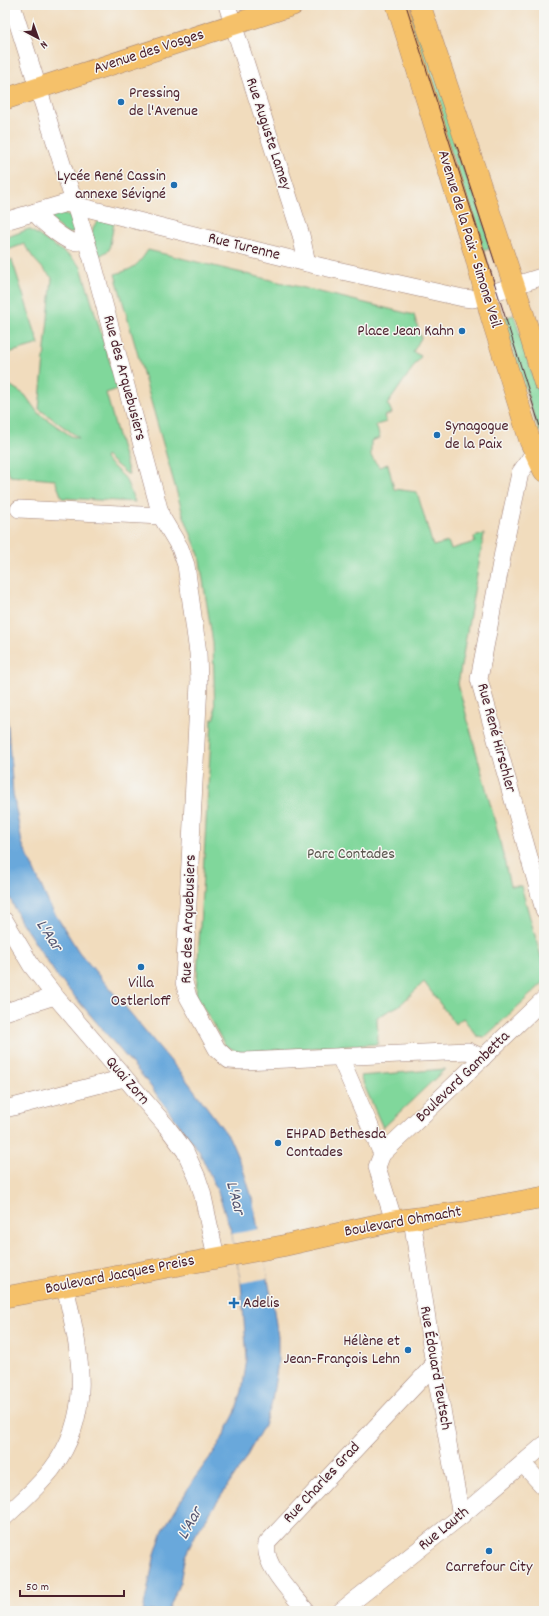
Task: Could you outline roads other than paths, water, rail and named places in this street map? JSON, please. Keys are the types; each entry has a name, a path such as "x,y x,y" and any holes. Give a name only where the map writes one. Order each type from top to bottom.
{"main road":[{"name":"Avenue des Vosges","path":"5,99 293,5"},
{"name":"Avenue de la Paix - Simone Veil","path":"397,5 476,258 534,451 544,471"},
{"name":"Avenue de la Paix - Simone Veil","path":"420,5 543,377"},
{"name":"Boulevard Ohmacht","path":"226,1256 262,1250 403,1220 463,1212 544,1197"},
{"name":"Boulevard Jacques Preiss","path":"5,1298 226,1256"}],"street":[{"name":"Rue des Arquebusiers","path":"12,5 76,204 161,516 180,548 186,565 198,653 199,683 194,823 184,982 188,997 216,1049 229,1060 243,1061 468,1051 483,1058"},
{"name":"Rue Auguste Lamey","path":"227,5 301,235 307,263"},
{"name":"Rue Turenne","path":"5,221 66,203 76,204 307,263 463,298 473,299 544,276"},
{"path":"35,212 39,218 70,241 77,242 86,239"},
{"name":"Rue René Hirschler","path":"534,451 520,473 505,539 479,679 544,910"},
{"path":"19,509 161,516"},
{"name":"Quai Zorn","path":"5,921 31,965 55,996 170,1131 191,1164 226,1256"},
{"path":"5,1012 55,996"},
{"name":"Boulevard Gambetta","path":"382,1154 544,999"},
{"path":"340,1057 382,1154 377,1167 403,1220"},
{"path":"5,1109 124,1078"},
{"name":"Rue Édouard Teutsch","path":"403,1220 415,1243 434,1365 461,1516"},
{"path":"5,1517 52,1469 70,1436 77,1417 81,1380 80,1356 65,1286"},
{"name":"Rue Charles Grad","path":"306,1611 271,1566 265,1550 267,1543 434,1365"},
{"name":"Rue Lauth","path":"341,1611 461,1516 523,1464 544,1444"},
{"path":"523,1464 544,1487"}],"water":[{"name":"L'Aar","path":"5,688 13,793 22,843 50,906 79,952 185,1078 229,1137 243,1169 252,1198 274,1311 278,1337 278,1362 271,1406 264,1425 243,1463 196,1534 185,1556 180,1582 168,1611 143,1611 155,1554 163,1530 194,1479 219,1445 235,1413 242,1391 247,1359 241,1283 232,1234 218,1192 199,1151 145,1079 57,976 20,920 5,887"}],"tram line":[{"path":"406,5 544,439"},
{"path":"456,143 495,263"}],"place":[{"name":"Pressing de l'Avenue","path":"121,102"},
{"name":"Lycée René Cassin annexe Sévigné","path":"174,185"},
{"name":"Place Jean Kahn","path":"462,331"},
{"name":"Synagogue de la Paix","path":"437,435"},
{"name":"Villa Ostlerloff","path":"141,967"},
{"name":"EHPAD Bethesda Contades","path":"278,1143"},
{"name":"Adelis","path":"234,1303"},
{"name":"Hélène et Jean-François Lehn","path":"408,1350"},
{"name":"Carrefour City","path":"489,1551"}],"park label":[{"name":"Parc Contades","path":"351,854"}]}
